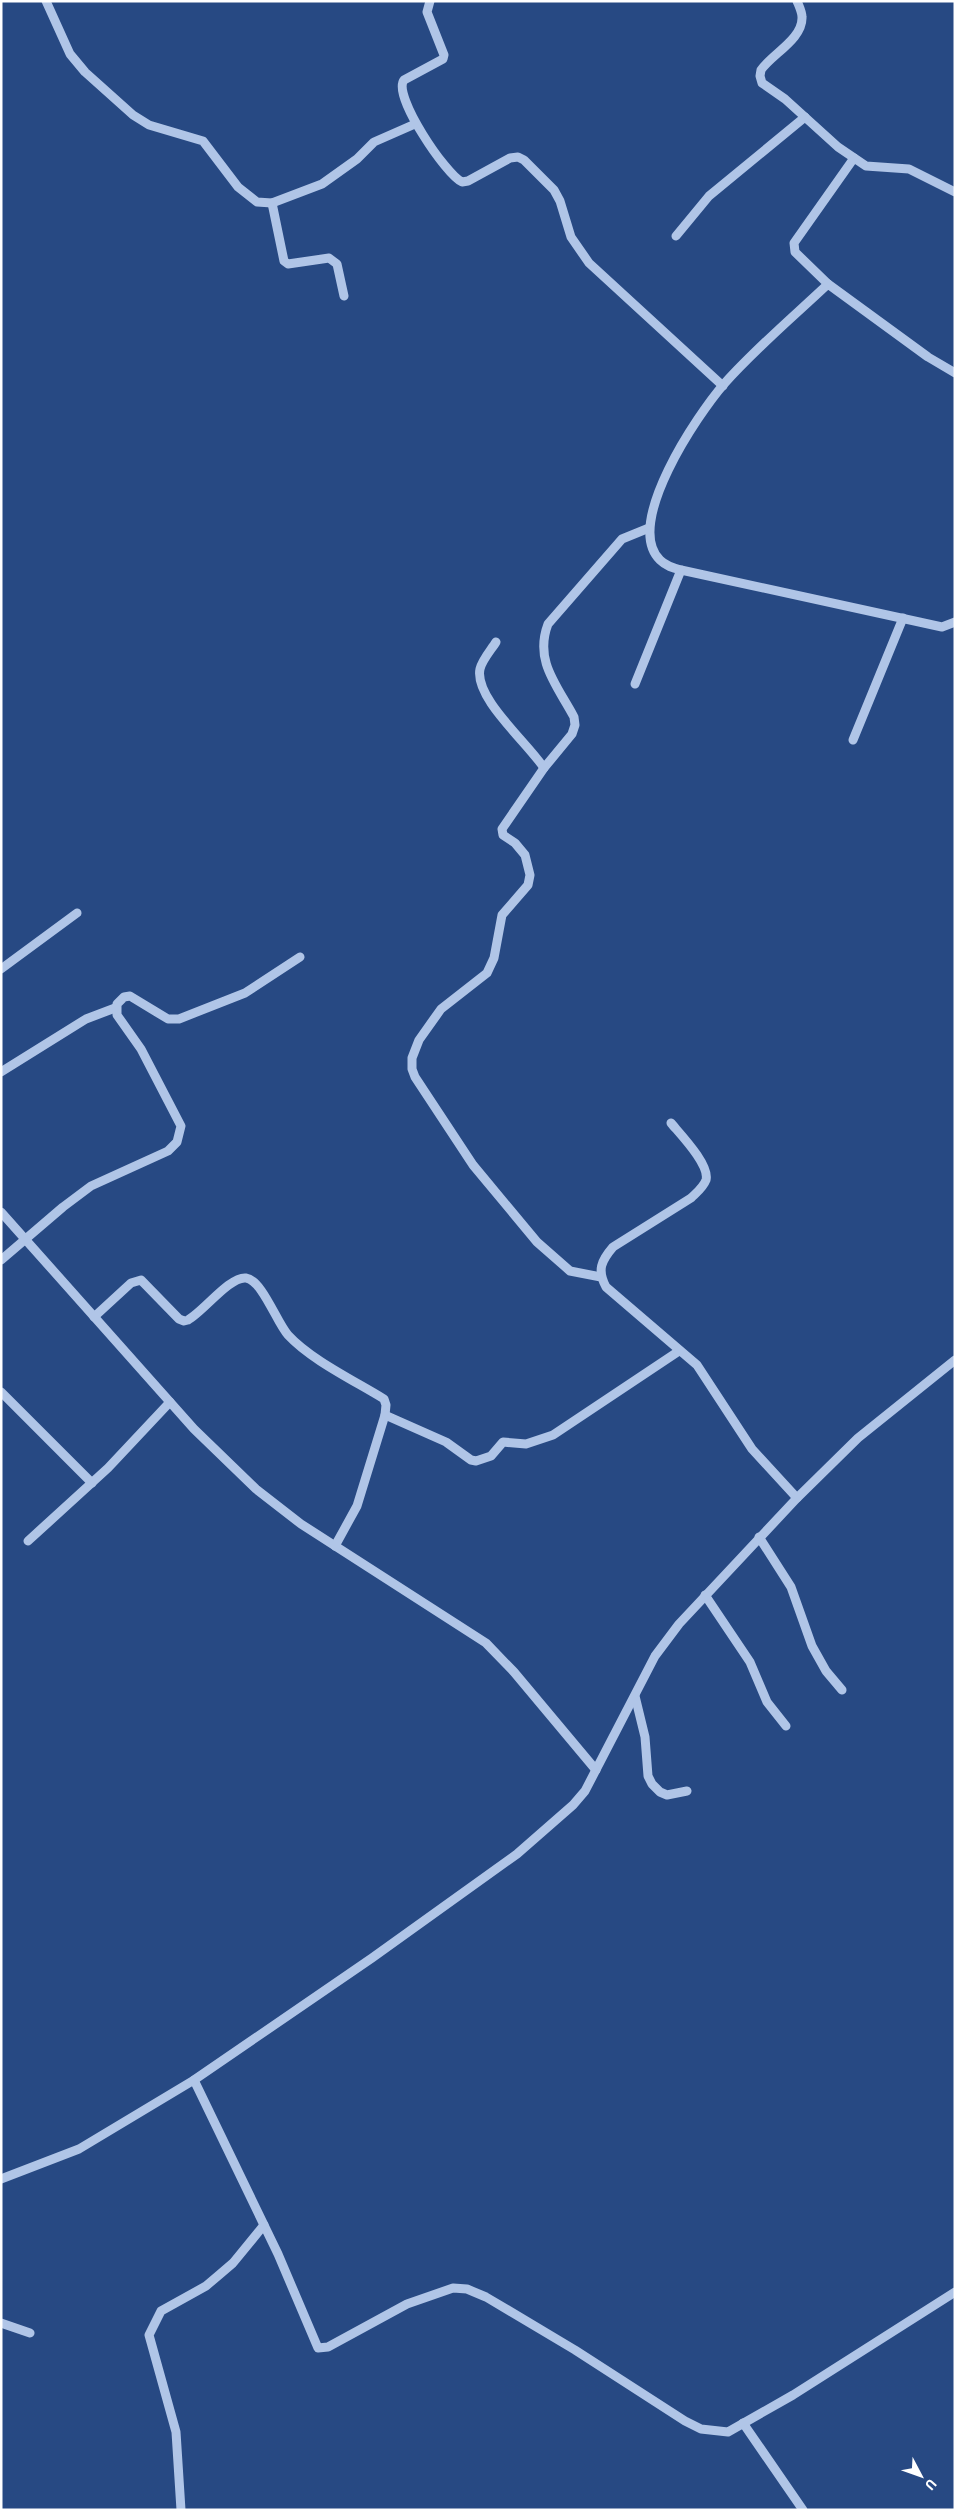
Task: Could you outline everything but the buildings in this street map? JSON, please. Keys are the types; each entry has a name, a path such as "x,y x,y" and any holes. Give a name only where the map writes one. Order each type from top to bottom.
{"street":[{"path":"46,1 70,54 85,72 149,125 203,141 238,187 257,202 272,203 322,184 357,159 374,142 415,124"},
{"path":"430,1 426,12 444,54 443,59 404,80 401,84 401,90 415,124 452,174 462,182 468,181 510,158 518,157 524,160 554,190 560,201 571,237 589,263 723,386"},
{"path":"797,1 802,17 799,27 792,39 764,66 760,76 762,83 866,166 909,170 955,192"},
{"path":"676,236 709,196 805,117"},
{"path":"854,158 794,243 795,252 828,284 928,357 955,374"},
{"path":"272,203 284,261 288,264 329,258 333,260 337,264 344,296"},
{"path":"828,284 723,386 707,406 668,470 659,489 649,528 659,559 668,566 680,570 942,628 955,622"},
{"path":"600,1277 570,1271 537,1242 473,1165 415,1077 412,1069 412,1058 419,1040 441,1009 487,973 494,958 502,915 528,885 530,875 525,855 515,843 503,835 502,829 544,768 572,734 575,725 574,717 551,676 543,655 543,638 548,624 622,539 649,528"},
{"path":"635,684 680,570"},
{"path":"853,740 903,618"},
{"path":"496,642 480,668 480,682 487,699 529,746 544,768"},
{"path":"1,969 78,913"},
{"path":"1,1072 86,1019 116,1008 124,997 130,996 168,1019 179,1019 244,993 300,957"},
{"path":"1,1260 24,1239 91,1186 168,1151 177,1142 181,1126 141,1049 117,1016 116,1008"},
{"path":"672,1123 706,1167 706,1179 702,1188 691,1198 613,1247 604,1257 600,1268 600,1277 606,1287 703,1372 752,1449 797,1498"},
{"path":"1,1212 170,1402 256,1489 301,1524 486,1643 514,1672 596,1770"},
{"path":"94,1317 131,1283 141,1280 179,1319 188,1320 238,1279 246,1278 253,1281 261,1290 288,1335 302,1347 384,1399 386,1405 385,1415 356,1506 336,1546"},
{"path":"385,1415 446,1442 471,1460 476,1461 490,1456 503,1442 526,1444 553,1435 679,1351"},
{"path":"1,2179 79,2149 194,2080 372,1958 517,1854 573,1805 584,1792 655,1656 679,1624 759,1537 858,1438 955,1360"},
{"path":"1,1392 92,1483"},
{"path":"28,1541 92,1483 170,1402"},
{"path":"759,1537 791,1588 812,1646 826,1671 842,1690"},
{"path":"705,1595 750,1662 767,1702 786,1726"},
{"path":"635,1696 645,1737 648,1776 652,1784 660,1792 667,1795 688,1791"},
{"path":"194,2080 264,2225 318,2348 328,2347 407,2304 453,2288 467,2289 486,2297 575,2350 701,2429 728,2432 793,2395 955,2292"},
{"path":"181,2510 176,2432 149,2336 161,2311 219,2276 264,2225"},
{"path":"1,2323 30,2333"},
{"path":"744,2423 803,2510"}]}
